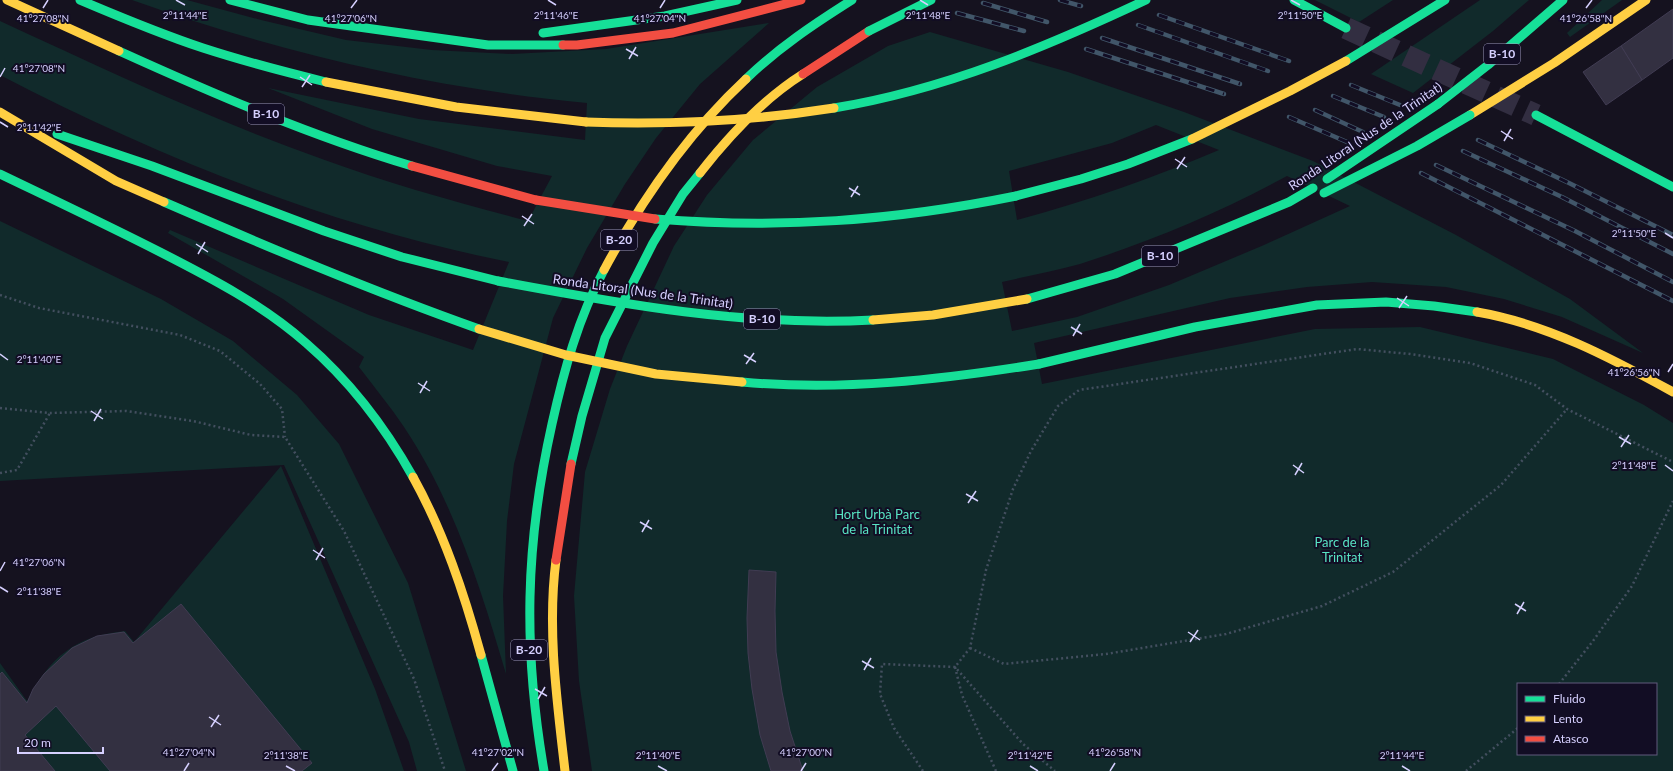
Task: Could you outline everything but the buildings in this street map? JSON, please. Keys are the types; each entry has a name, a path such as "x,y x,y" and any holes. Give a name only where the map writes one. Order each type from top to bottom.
{"highway":[{"name":"B-10","path":"7,0 168,73 310,131 358,149 452,178 536,200 655,219 769,225 858,222 908,217 960,209 1081,180 1128,164 1192,138 1290,91 1346,61 1445,0"},
{"path":"80,0 182,40 280,71 378,94 471,110 586,122 677,124 775,117 881,98 978,71 1028,52 1146,0"},
{"path":"230,0 308,20 488,45 577,45 673,33 801,0"},
{"path":"488,45 516,37 666,16 709,8 736,0"},
{"name":"B-20","path":"544,771 530,682 527,613 533,528 543,458 558,393 577,330 620,238 651,188 681,147 745,77 784,44 821,17 852,0"},
{"path":"565,771 556,691 553,636 554,577 569,471 582,416 605,338 631,284 682,194 718,150 759,109 795,79 869,32 931,0"},
{"path":"1294,0 1346,28"},
{"name":"Ronda Litoral (Nus de la Trinitat)","path":"21,123 152,166 324,231 402,257 498,281 567,294 659,308 777,320 901,319 1027,299 1115,274 1289,202 1313,188 1438,104 1488,65 1563,0"},
{"path":"1289,202 1324,192 1410,150 1554,63 1644,1"},
{"name":"B-10","path":"0,112 21,123"},
{"path":"1536,115 1673,187"},
{"path":"21,123 116,181 315,267 392,298 479,329 566,355 656,374 752,383 809,386 860,385 950,378 1038,364 1138,340 1284,310 1340,303 1404,304 1464,310 1526,324 1580,344 1606,356 1673,392"},
{"path":"0,174 195,270 239,295 282,323 320,356 358,395 393,443 413,475 435,520 452,563 468,613 513,771"}],"path":[{"path":"0,295 39,308 180,335 220,350 260,384 282,409 285,437 347,538 414,679 445,771"},
{"path":"955,667 970,648 986,570 1013,489 1031,451 1058,406 1079,390 1357,349 1410,354 1470,363 1535,386 1568,409 1673,462"},
{"path":"0,408 50,413 126,411 193,421 251,435 285,437"},
{"path":"970,648 1004,664 1106,654 1226,634 1322,606 1393,572 1501,485 1568,409"},
{"path":"0,473 17,470 50,413"},
{"path":"1560,683 1593,641 1632,586 1673,500"},
{"path":"923,771 894,728 880,694 882,664 955,667 1023,744 1055,771"},
{"path":"955,667 962,695 996,771"},
{"path":"1466,771 1517,729"}],"green space":[{"path":"132,0 187,0 261,20 346,40 432,50 512,54 606,49 769,23 700,84 656,138 625,184 587,248 553,318 514,464 507,521 503,596 506,674 487,610 452,516 438,485 404,427 359,367 364,357 283,299 168,233 170,230 369,315 473,350 509,262 377,230 312,209 184,161 122,134 0,75 0,21 160,94 281,144 399,185 528,221 552,176 497,166 372,129 268,88 419,119 585,140 587,103 471,88 356,66 244,36"},
{"path":"1315,0 1393,0 1359,22"},
{"path":"1480,0 1529,0 1493,31 1413,93 1371,74"},
{"path":"1602,0 1622,0 1570,37 1567,33"},
{"name":"Parc de la Trinitat","path":"930,32 1068,72 1184,112 1313,161 1456,235 1570,299 1643,353 1562,317 1504,299 1446,287 1372,282 1307,287 1230,298 1034,343 1042,384 1315,329 1420,327 1553,359 1644,405 1673,423 1673,771 592,771 579,681 574,596 585,472 610,389 627,346 674,246 707,195 753,140 817,87 888,46","holes":["1156,125 1219,150 1120,188 1017,220 1009,171 1112,143","1287,176 1350,206 1264,245 1169,285 1077,317 1012,331 1002,282 1080,264 1160,236 1237,202"]},
{"path":"0,221 161,299 233,341 297,395 339,444 408,583 466,771 417,771 409,742 284,465 0,481"},
{"path":"281,466 375,689 404,771 0,771 0,663 27,701 45,672 66,651 78,644 92,638 125,631 134,642"}],"tunnel":[{"path":"1346,28 1536,115"}],"railway":[{"path":"1060,0 1081,6"},
{"path":"983,3 1047,22"},
{"path":"957,13 1024,31"},
{"path":"1159,15 1289,61"},
{"path":"1138,25 1268,71"},
{"path":"1102,38 1240,84"},
{"path":"1086,49 1224,94"},
{"path":"1351,85 1400,105"},
{"path":"1333,96 1384,117"},
{"path":"1315,110 1363,132"},
{"path":"1289,117 1347,142"},
{"path":"1478,140 1673,235"},
{"path":"1463,151 1562,197 1673,254"},
{"path":"1436,165 1575,231 1673,282"},
{"path":"1421,173 1673,301"}],"traffic: fast":[{"path":"80,0 203,48 326,82"},
{"path":"230,0 308,20 488,45 563,45"},
{"path":"543,33 665,16 737,0"},
{"path":"746,79 797,37 852,0"},
{"path":"869,31 931,0"},
{"path":"834,108 915,90 994,65 1071,34 1146,0"},
{"path":"1294,0 1346,28"},
{"path":"1346,61 1445,0"},
{"path":"1438,104 1488,65 1563,0"},
{"path":"119,51 191,83 300,128 412,166"},
{"path":"1327,179 1438,104"},
{"path":"1324,193 1417,146 1470,115"},
{"path":"1536,115 1673,187"},
{"path":"57,134 152,166 324,231 402,257 498,281"},
{"path":"1016,196 1081,179 1128,164 1192,139"},
{"path":"571,464 582,416 605,338 653,243 683,194 700,173"},
{"path":"0,174 179,262 236,293 272,316 306,343 352,389 391,440 413,477"},
{"path":"1027,299 1115,274 1289,202 1313,188"},
{"path":"655,219 747,223 836,221 925,212 1016,196"},
{"path":"164,202 320,268 479,329"},
{"path":"544,771 537,726 530,639 530,597 536,512 552,424 567,364 579,326 604,270"},
{"path":"498,281 591,298 684,312 731,317 826,321 873,320"},
{"path":"1039,364 1195,327 1317,305 1386,302 1434,306 1477,312"},
{"path":"742,382 817,385 891,382 965,375 1039,364"},
{"path":"481,655 513,771"}],"traffic: slow":[{"path":"7,0 119,51"},
{"path":"1470,115 1554,63 1646,0"},
{"path":"1192,139 1290,91 1346,61"},
{"path":"700,173 747,119 774,95 803,74"},
{"path":"604,270 634,218 667,168 704,122 746,79"},
{"path":"326,82 456,107 586,122"},
{"path":"586,122 648,123 710,121 772,116 834,108"},
{"path":"0,112 116,181 164,202"},
{"path":"873,320 933,315 1027,299"},
{"path":"1477,312 1503,317 1578,344 1673,392"},
{"path":"479,329 566,355 656,374 742,382"},
{"path":"413,477 444,542 468,609 481,655"},
{"path":"556,560 552,612 554,665 565,771"}],"traffic: jam":[{"path":"563,45 577,45 673,33 801,0"},
{"path":"803,74 869,31"},
{"path":"412,166 536,200"},
{"path":"536,200 655,219"},
{"path":"556,560 571,464"}],"park label":[{"name":"Hort Urbà Parc de la Trinitat","path":"877,522"}]}
